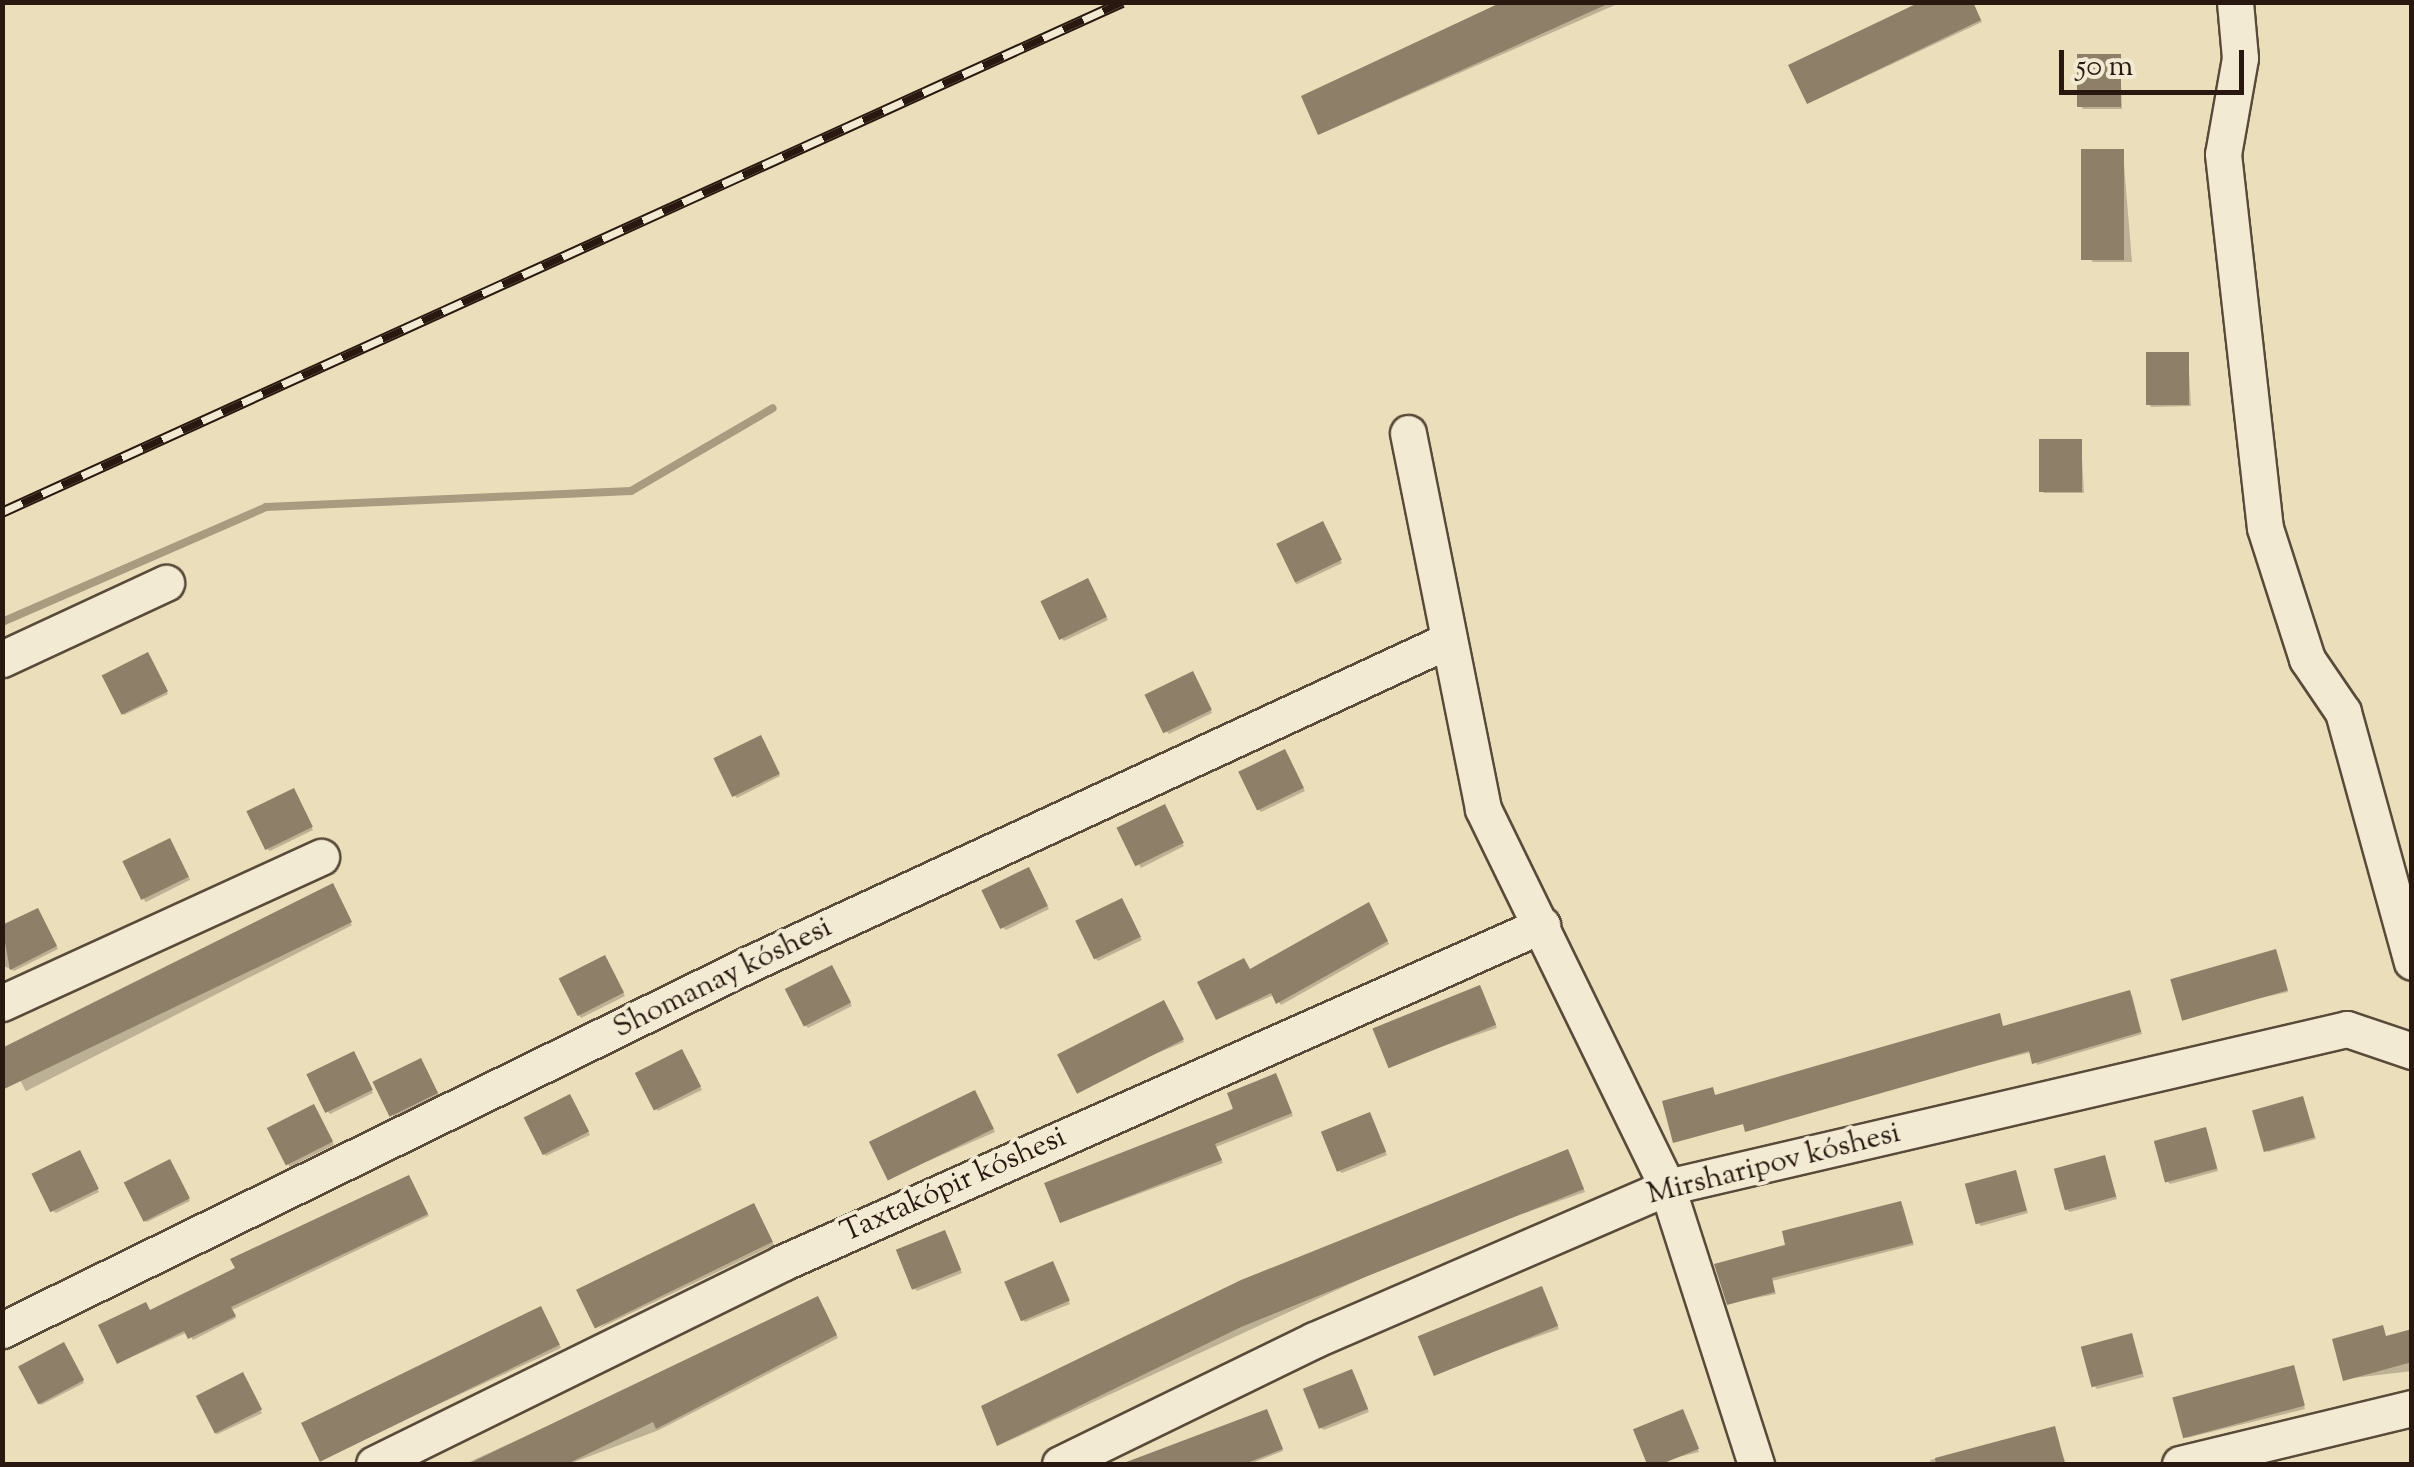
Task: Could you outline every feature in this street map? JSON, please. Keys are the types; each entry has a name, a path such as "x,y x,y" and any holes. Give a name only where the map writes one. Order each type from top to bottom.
{"street":[{"path":"2235,2 2240,58 2223,154 2265,528 2307,659 2343,712 2412,962"},
{"path":"1408,432 1483,810 1667,1187 1756,1464"},
{"path":"2,659 166,583"},
{"name":"Shomanay kóshesi","path":"2,1330 749,964 1449,640"},
{"path":"2,1003 321,857"},
{"name":"Taxtakópir kóshesi","path":"374,1464 782,1263 1542,925"},
{"name":"Mirsharipov kóshesi","path":"1060,1464 1314,1340 1667,1187 2347,1030 2412,1052"},
{"path":"2180,1464 2412,1408"}],"building":[{"path":"1502,2 1612,2 1318,135 1301,96"},
{"path":"1920,2 1973,2 1981,20 1807,104 1788,65"},
{"path":"2077,54 2121,54 2121,107 2077,107"},
{"path":"2081,149 2124,149 2124,260 2081,260"},
{"path":"2146,352 2189,352 2189,405 2146,405"},
{"path":"2039,439 2082,439 2082,492 2039,492"},
{"path":"1323,521 1342,560 1295,582 1276,544"},
{"path":"1088,578 1107,617 1059,640 1040,601"},
{"path":"148,652 168,691 122,715 102,676"},
{"path":"1193,671 1212,710 1163,733 1144,695"},
{"path":"761,735 780,774 732,797 713,758"},
{"path":"1285,749 1304,788 1257,810 1238,772"},
{"path":"294,788 313,827 265,850 246,811"},
{"path":"1165,804 1184,843 1135,866 1116,828"},
{"path":"170,838 189,877 141,900 122,861"},
{"path":"1029,867 1048,906 1000,929 981,890"},
{"path":"333,883 352,922 2,1090 2,1048"},
{"path":"1122,898 1141,937 1094,959 1075,921"},
{"path":"1369,902 1388,941 1276,1004 1271,993 1216,1020 1197,982 1244,958 1250,969"},
{"path":"38,908 57,946 10,970 2,925"},
{"path":"2276,949 2288,990 2182,1021 2170,979"},
{"path":"605,955 624,992 578,1016 559,979"},
{"path":"832,965 851,1002 804,1026 785,989"},
{"path":"1480,985 1496,1025 1389,1068 1372,1028"},
{"path":"2130,990 2141,1032 2032,1064 2029,1051 1745,1132 1743,1124 1673,1143 1662,1101 1713,1087 1715,1095 2000,1013 2003,1026"},
{"path":"1164,1000 1184,1039 1077,1094 1057,1054"},
{"path":"682,1049 701,1086 654,1110 635,1073"},
{"path":"354,1051 373,1090 325,1113 306,1074"},
{"path":"421,1058 438,1093 390,1117 372,1082"},
{"path":"1276,1073 1292,1113 1215,1144 1222,1160 1060,1223 1044,1183 1233,1109 1227,1093"},
{"path":"975,1090 994,1129 888,1180 869,1142"},
{"path":"570,1094 589,1131 543,1155 524,1118"},
{"path":"2303,1096 2315,1137 2264,1152 2252,1111"},
{"path":"314,1104 333,1141 286,1165 267,1128"},
{"path":"1370,1112 1386,1152 1337,1172 1321,1132"},
{"path":"2206,1127 2217,1169 2165,1183 2154,1141"},
{"path":"1568,1149 1584,1189 1241,1327 997,1446 981,1406 1241,1280"},
{"path":"80,1150 99,1189 50,1212 31,1174"},
{"path":"2105,1155 2116,1197 2065,1210 2054,1169"},
{"path":"170,1159 190,1198 144,1222 124,1183"},
{"path":"2016,1170 2027,1211 1976,1224 1965,1184"},
{"path":"409,1175 428,1214 231,1307 236,1316 188,1339 184,1331 117,1364 98,1325 146,1302 150,1310 235,1268 230,1259"},
{"path":"1901,1201 1913,1243 1772,1278 1775,1292 1727,1305 1714,1264 1785,1245 1782,1231"},
{"path":"754,1203 773,1242 595,1328 576,1290"},
{"path":"945,1230 961,1270 912,1290 896,1250"},
{"path":"1053,1261 1070,1301 1021,1321 1004,1282"},
{"path":"1542,1286 1558,1326 1434,1376 1418,1336"},
{"path":"818,1296 837,1335 656,1429 653,1422 567,1464 468,1464"},
{"path":"541,1306 560,1345 320,1462 301,1423"},
{"path":"2383,1325 2386,1336 2412,1329 2412,1362 2343,1381 2332,1339"},
{"path":"2132,1333 2143,1374 2092,1387 2081,1347"},
{"path":"64,1342 84,1380 38,1404 18,1366"},
{"path":"2294,1365 2305,1406 2183,1438 2172,1398"},
{"path":"1352,1369 1368,1409 1319,1429 1303,1389"},
{"path":"243,1372 262,1409 215,1433 196,1396"},
{"path":"1267,1409 1283,1449 1244,1464 1121,1464"},
{"path":"1683,1409 1699,1449 1662,1464 1647,1464 1633,1429"},
{"path":"2055,1426 2065,1464 1936,1464 1935,1458"}],"waterway":[{"path":"2,622 266,507 631,491 773,408"}],"railway":[{"path":"2,512 1122,2"}]}
